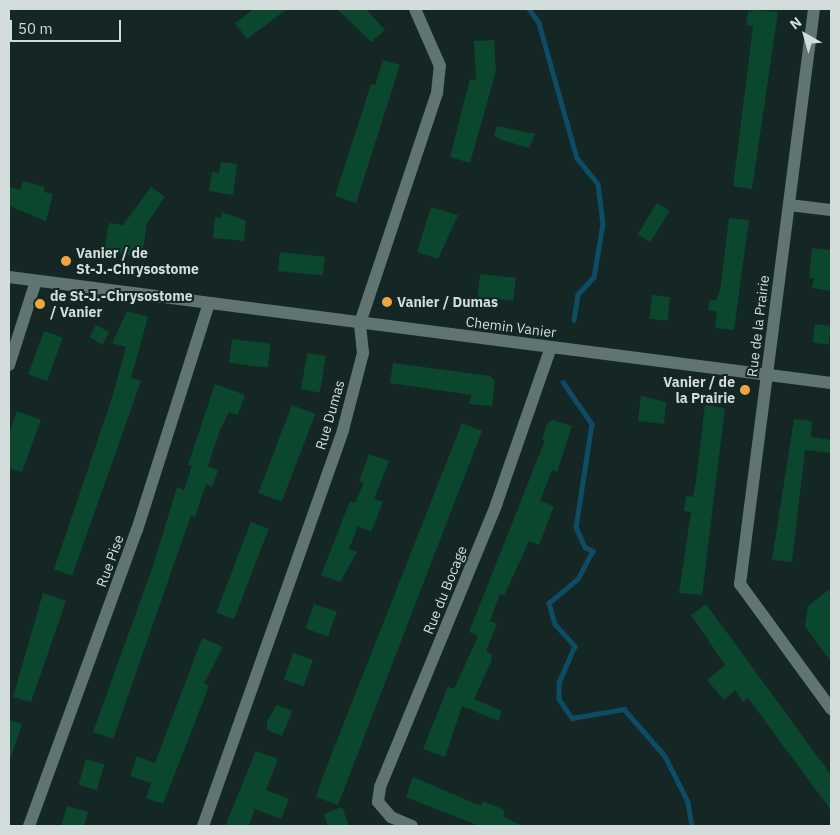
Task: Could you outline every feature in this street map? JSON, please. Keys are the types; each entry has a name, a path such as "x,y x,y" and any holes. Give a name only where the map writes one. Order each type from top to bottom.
{"street":[{"name":"Rue Dumas","path":"203,826 343,430 363,353 360,323 438,93 440,66 415,9"},
{"name":"Rue de la Prairie","path":"814,9 740,584 831,709"},
{"path":"789,205 831,210"},
{"name":"Chemin Vanier","path":"9,278 831,383"},
{"path":"9,365 36,281"},
{"name":"Rue Pise","path":"29,826 137,530 209,303"},
{"name":"Rue du Bocage","path":"412,826 391,817 378,802 380,787 496,505 550,347"}],"building":[{"path":"254,9 287,9 247,39 235,23"},
{"path":"337,9 366,9 385,30 371,42"},
{"path":"756,10 778,12 752,189 733,186 753,26 746,25 748,12"},
{"path":"494,40 496,71 470,163 450,157 470,79 476,81 474,41"},
{"path":"383,60 400,65 356,203 335,196 371,84 375,85"},
{"path":"497,126 535,134 529,148 499,139 494,135"},
{"path":"221,162 237,164 233,195 209,191 212,172 219,173"},
{"path":"23,181 45,187 44,192 53,194 46,221 9,206 9,187 20,190"},
{"path":"151,187 165,197 147,223 142,257 104,252 109,223 123,225"},
{"path":"657,203 670,211 650,242 637,234"},
{"path":"431,207 458,215 438,259 417,252"},
{"path":"222,212 246,221 244,241 213,238 215,217 221,218"},
{"path":"729,218 749,220 734,330 715,328 717,312 708,310 710,300 716,300 720,290"},
{"path":"812,248 831,250 831,291 812,288 814,278 809,278"},
{"path":"280,252 325,257 323,276 278,271"},
{"path":"480,274 516,278 513,301 478,297"},
{"path":"652,295 670,297 667,321 649,319"},
{"path":"127,311 148,317 131,378 141,381 72,576 54,569 111,401 126,347 112,343"},
{"path":"815,324 831,326 829,345 813,343"},
{"path":"96,325 109,332 103,344 89,337"},
{"path":"44,331 63,338 47,381 28,374"},
{"path":"232,339 271,344 268,368 229,363"},
{"path":"307,353 326,356 320,393 301,390"},
{"path":"393,363 490,376 495,381 492,406 469,404 472,395 390,383"},
{"path":"215,384 245,395 238,415 229,412 220,430 208,466 218,470 212,487 206,484 195,517 191,515 113,739 93,732 154,563 177,487 184,490 192,466 188,465"},
{"path":"641,396 666,402 664,424 638,421"},
{"path":"292,405 315,414 282,502 258,493"},
{"path":"705,405 725,408 702,595 679,593 691,512 684,511 686,496 693,497"},
{"path":"17,411 41,420 22,472 9,468 9,434"},
{"path":"794,419 812,421 811,437 831,440 831,453 805,450 792,562 772,560"},
{"path":"553,420 572,426 557,472 552,470 540,501 554,506 539,545 529,541 504,596 500,594 490,621 497,624 486,651 492,654 491,662 474,699 502,711 498,721 462,706 445,757 423,749 448,687 454,689 478,636 469,632 545,440 542,439 547,424"},
{"path":"462,423 482,431 338,805 316,797"},
{"path":"369,454 389,461 374,499 383,502 371,532 358,526 349,549 357,552 340,582 321,575 350,501 355,503 364,483 359,481"},
{"path":"251,522 269,529 234,619 216,613"},
{"path":"831,588 831,662 805,626 808,606"},
{"path":"43,593 66,601 31,702 13,697"},
{"path":"314,604 337,612 328,636 306,629"},
{"path":"706,604 831,775 831,810 748,698 743,702 735,690 724,700 707,680 725,665 691,615"},
{"path":"202,638 223,647 204,683 209,686 163,804 146,798 151,783 130,776 137,756 155,763"},
{"path":"293,653 313,660 304,686 284,679"},
{"path":"277,705 292,711 282,736 267,730 267,721"},
{"path":"9,720 22,724 11,757 9,757"},
{"path":"256,751 278,759 266,790 289,799 281,819 255,809 249,826 225,826"},
{"path":"86,759 104,764 97,790 79,785"},
{"path":"413,777 481,806 483,801 505,810 503,817 524,826 479,826 406,797"},
{"path":"67,806 88,812 84,826 61,826"},
{"path":"342,807 349,826 328,826 324,814"}],"waterway":[{"path":"529,9 539,23 577,158 598,184 603,224 594,277 578,295 574,320"},
{"path":"563,382 592,424 576,527 585,547 593,551 578,579 549,603 555,624 575,646 559,683 559,699 572,718 624,709 665,756 688,802 692,826"}],"place":[{"name":"Vanier / de St-J.-Chrysostome","path":"66,261"},
{"name":"Vanier / Dumas","path":"387,302"},
{"name":"de St-J.-Chrysostome / Vanier","path":"40,304"},
{"name":"Vanier / de la Prairie","path":"745,390"}]}
